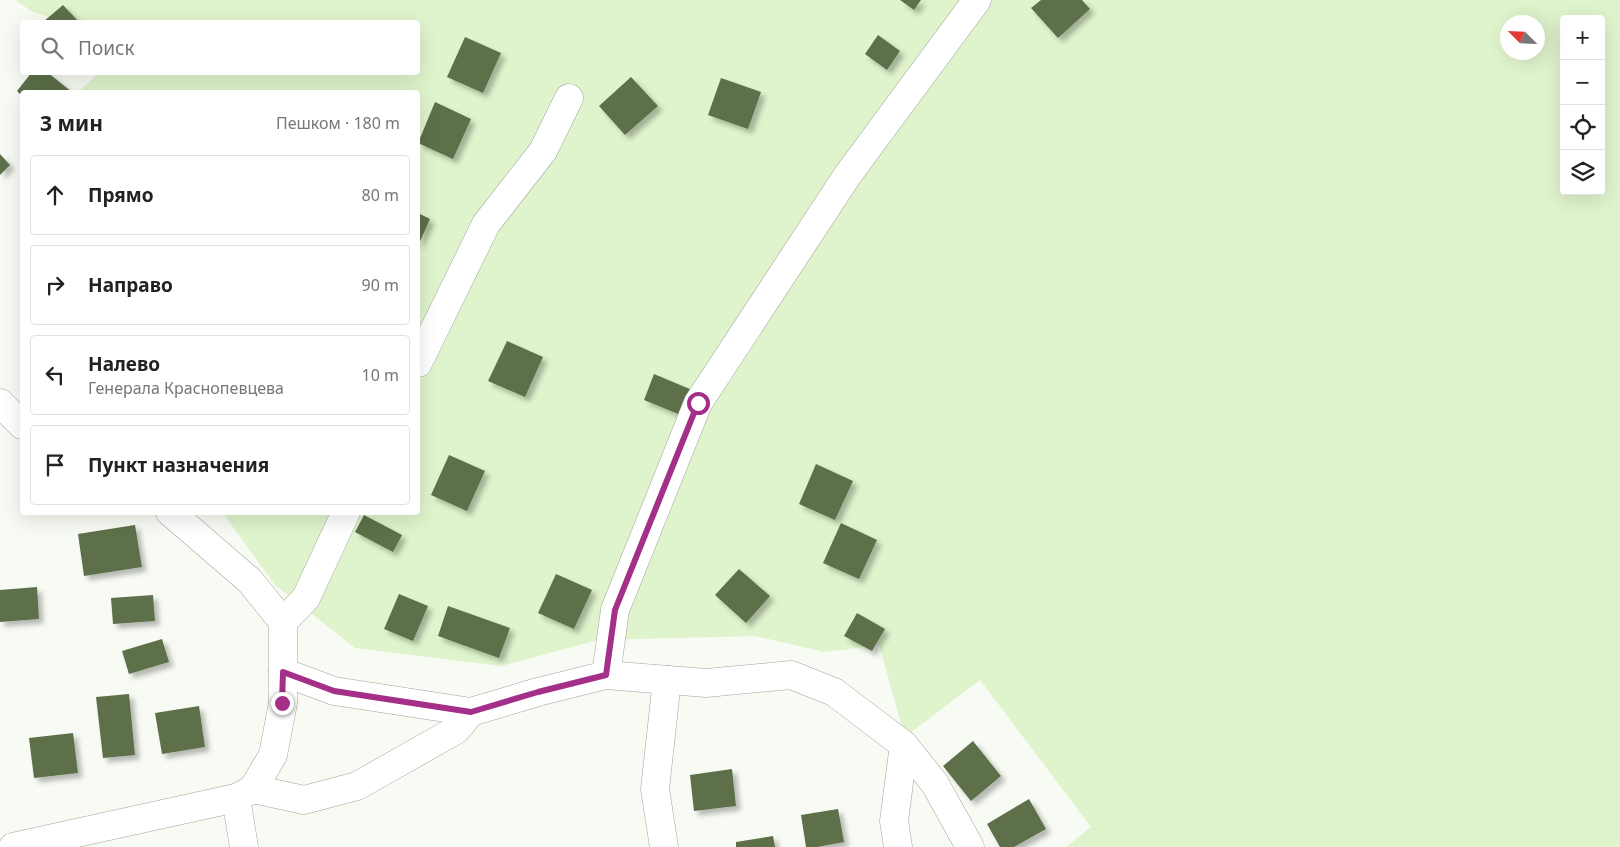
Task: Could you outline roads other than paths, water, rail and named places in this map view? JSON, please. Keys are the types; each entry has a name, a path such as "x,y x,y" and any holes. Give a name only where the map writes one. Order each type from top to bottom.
{"street":[{"path":"606,675 615,610 698,403 847,176 977,0"},
{"path":"420,360 486,224 543,151 569,98"},
{"path":"0,403 20,423"},
{"path":"0,435 20,426"},
{"path":"173,515 250,581 283,622 282,703 273,755 244,794 244,847"},
{"path":"283,622 306,598 345,515"},
{"path":"283,672 334,691 471,712 538,692 606,675 706,682 791,675 834,692 904,745 935,784 970,847"},
{"path":"664,847 654,789 667,680"},
{"path":"13,847 244,794 304,800 357,786 456,730 471,712"},
{"path":"898,847 894,821 904,745"}]}
